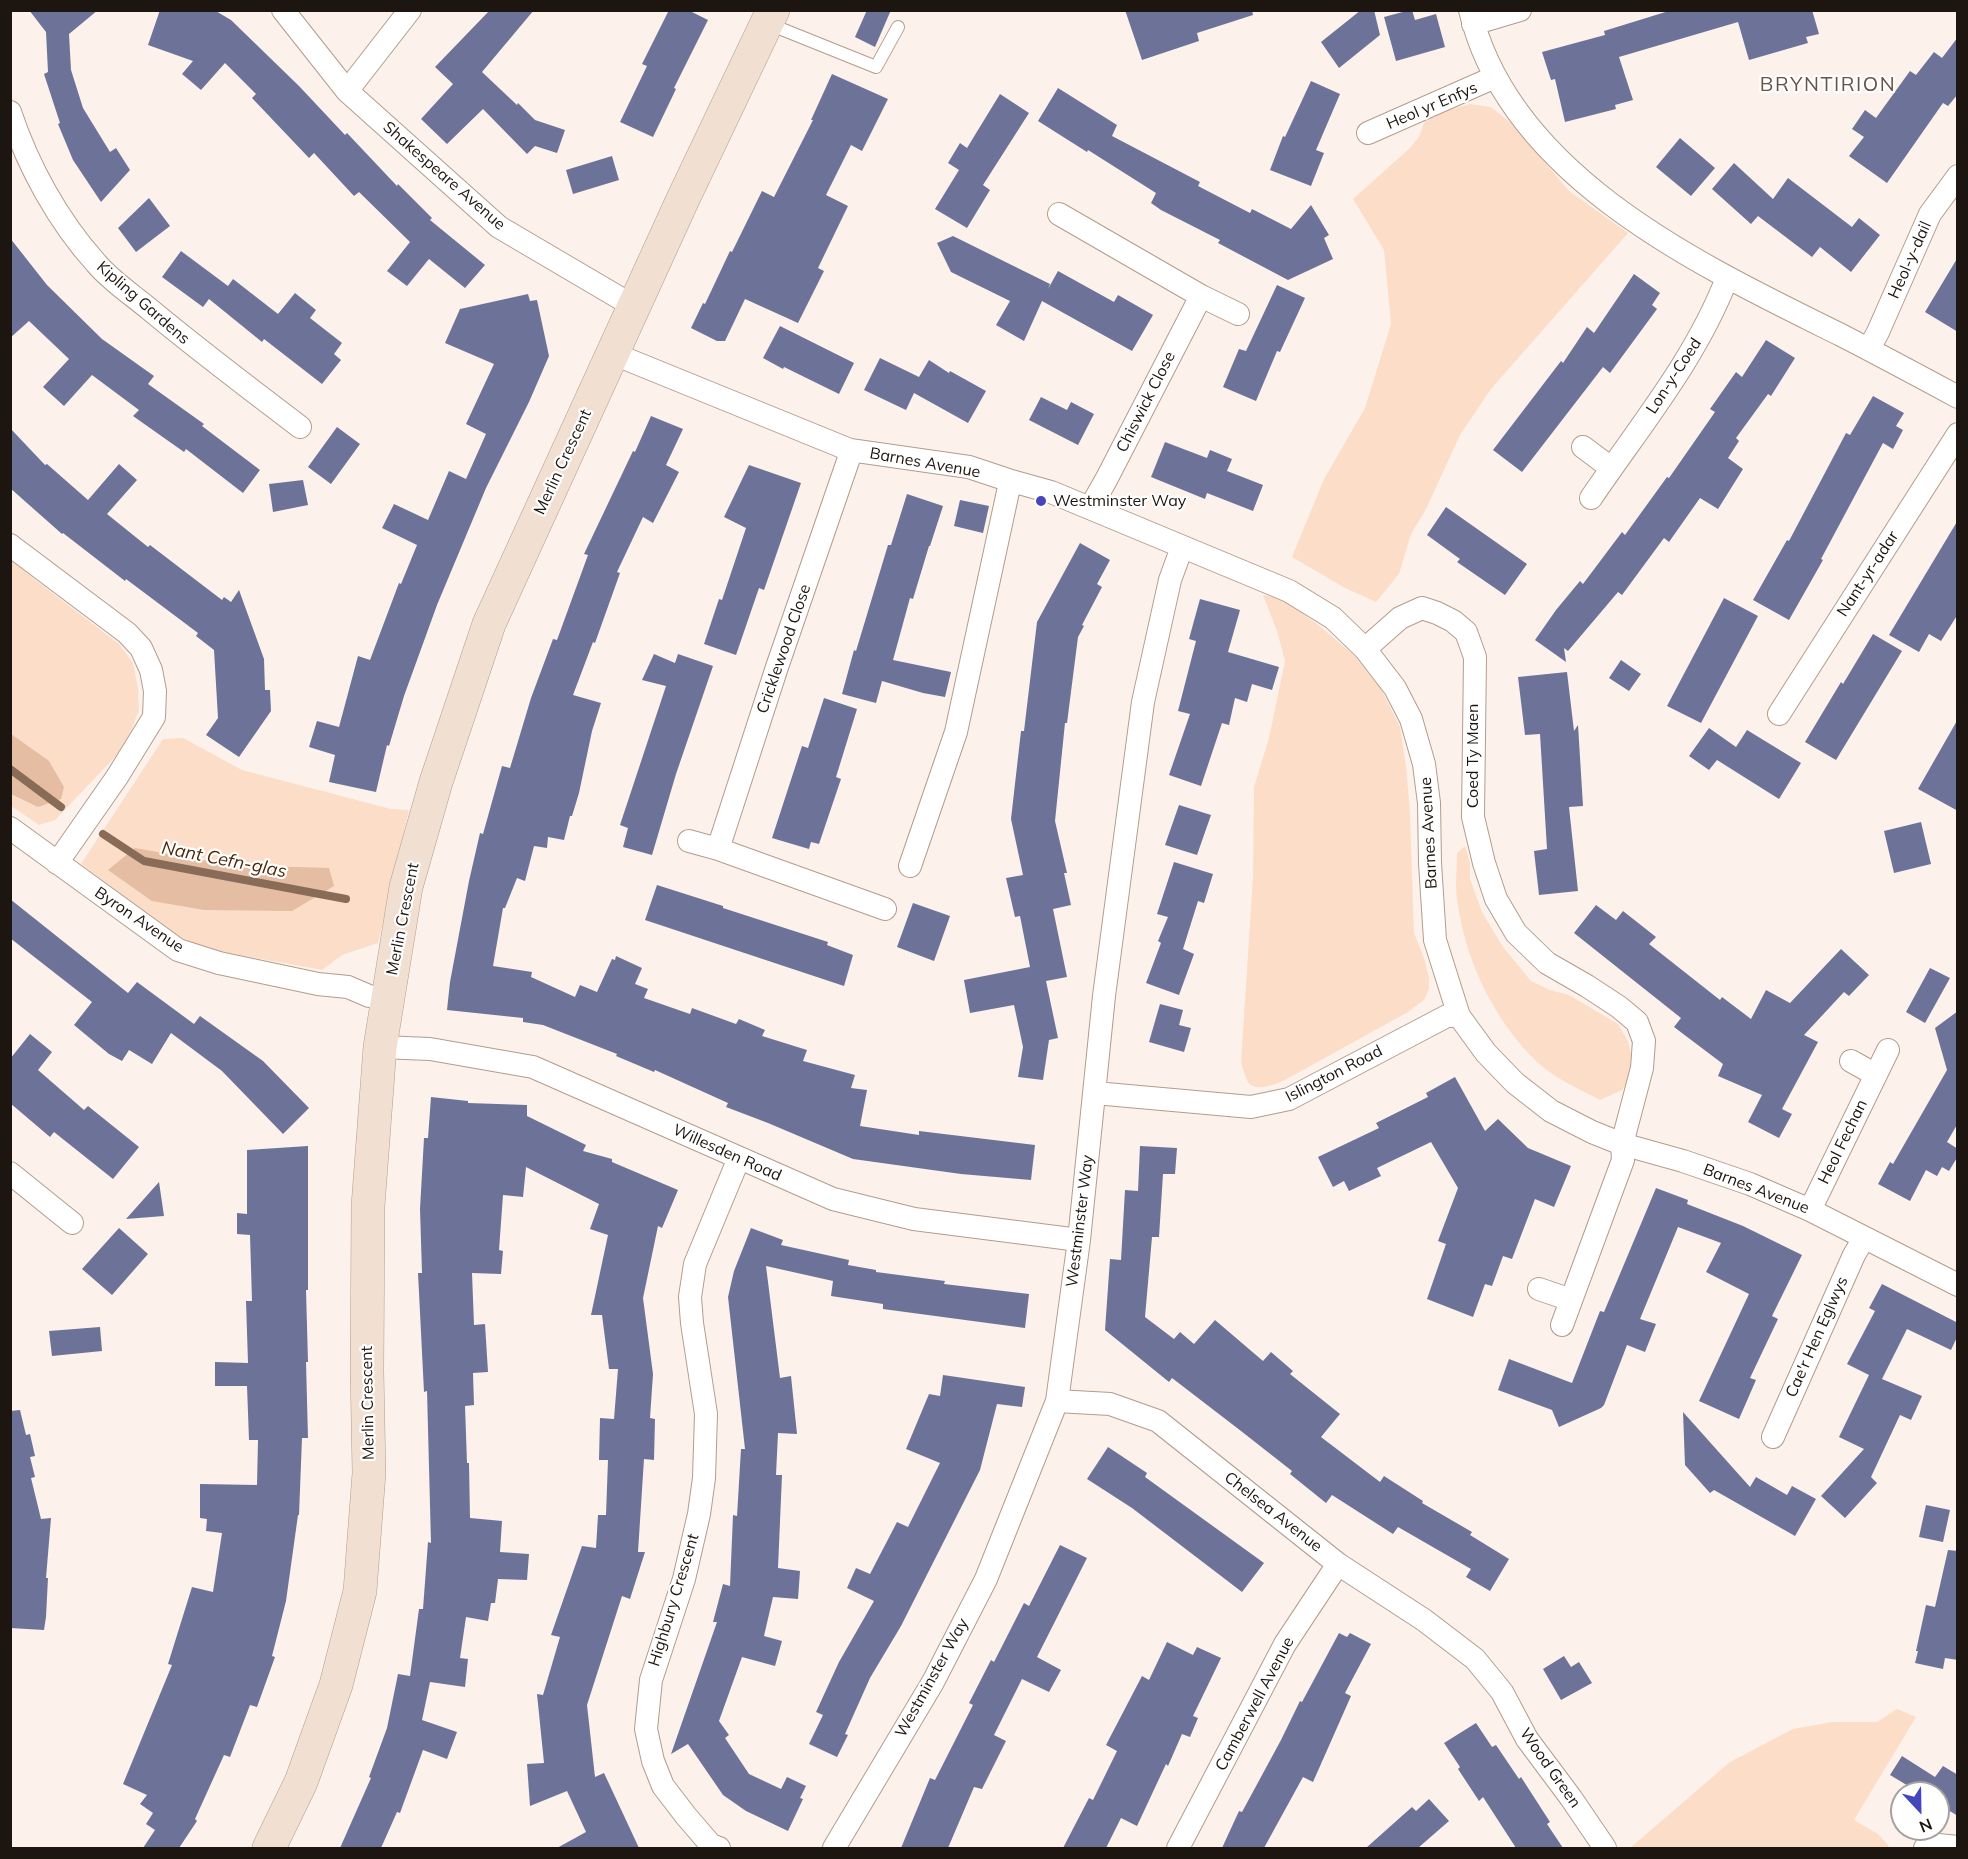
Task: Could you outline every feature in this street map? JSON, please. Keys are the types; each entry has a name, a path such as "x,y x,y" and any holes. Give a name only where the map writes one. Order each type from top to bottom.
{"street":[{"name":"Shakespeare Avenue","path":"283,10 347,90 499,227 635,306"},
{"path":"347,90 410,10"},
{"path":"1520,10 1472,17 1496,77 1530,129 1570,171 1622,213 1676,250 1958,397"},
{"name":"Merlin Crescent","path":"269,1848 301,1782 336,1685 360,1591 369,1473 368,1206 380,1047 406,887 436,782 489,624 770,17"},
{"name":"Heol yr Enfys","path":"1368,133 1496,77"},
{"name":"Kipling Gardens","path":"10,112 21,144 47,191 65,222 97,264 198,350 300,427"},
{"name":"Heol-y-dail","path":"1869,349 1930,214 1958,176"},
{"path":"1059,214 1201,296 1238,314"},
{"name":"Lon-y-Coed","path":"1591,498 1690,354 1718,303 1728,278"},
{"name":"Chiswick Close","path":"1090,508 1201,296"},
{"name":"Barnes Avenue","path":"614,354 850,450 969,467 1051,492 1289,591 1333,618 1365,649 1395,688 1411,719 1424,764 1429,803 1430,863 1436,940 1460,1016 1486,1053 1515,1083 1551,1111 1592,1132 1622,1144 1683,1161 1750,1184 1810,1210 1958,1285"},
{"name":"Nant-yr-adar","path":"1779,714 1958,434"},
{"path":"1583,447 1611,468"},
{"name":"Cricklewood Close","path":"718,849 850,450"},
{"path":"910,866 956,732 1009,487 1008,480"},
{"path":"10,545 127,633 141,648 151,670 155,691 154,717 117,777 57,863"},
{"name":"Westminster Way","path":"834,1848 933,1682 986,1579 1057,1401 1079,1240 1104,996 1143,702 1170,580 1182,547"},
{"name":"Coed Ty Maen","path":"1365,649 1400,618 1422,608 1453,621 1466,632 1475,657 1473,817 1484,863 1496,899 1516,933 1547,963 1619,1007 1637,1022 1644,1041 1642,1068 1622,1144"},
{"name":"Byron Avenue","path":"10,828 178,950 219,963 318,984 348,987 369,996 388,999"},
{"path":"689,841 718,849 885,909"},
{"name":"Islington Road","path":"1095,1093 1251,1107 1290,1099 1446,1016 1460,1016"},
{"name":"Willesden Road","path":"380,1047 430,1048 533,1067 833,1199 914,1219 1079,1240"},
{"name":"Heol Fechan","path":"1810,1210 1888,1050"},
{"path":"1851,1061 1876,1075"},
{"path":"1562,1325 1623,1160 1622,1144"},
{"name":"Highbury Crescent","path":"719,1848 711,1845 663,1785 653,1761 646,1729 651,1680 684,1579 699,1514 704,1478 706,1414 690,1297 695,1264 739,1158"},
{"path":"10,1173 72,1223"},
{"name":"Cae'r Hen Eglwys","path":"1773,1437 1854,1255 1864,1238"},
{"path":"1539,1289 1571,1299"},
{"name":"Chelsea Avenue","path":"1057,1401 1110,1404 1158,1421 1338,1564 1424,1620 1474,1659"},
{"name":"Camberwell Avenue","path":"1178,1848 1285,1644 1338,1564"},
{"name":"Wood Green","path":"1474,1659 1502,1692 1527,1739 1605,1848"},
{"path":"1925,1848 1938,1845 1958,1847"}],"lane":[{"path":"770,17 876,67 898,27"}],"shaded area":[{"path":"1470,104 1491,107 1511,123 1569,191 1628,233 1491,389 1460,435 1426,509 1411,534 1399,574 1376,602 1345,588 1292,557 1324,479 1365,408 1391,324 1384,250 1353,199 1410,148 1419,137 1424,123 1434,114"},
{"path":"10,558 119,644 133,663 138,688 139,710 131,731 116,756 55,820 39,825 11,806"},
{"path":"1263,595 1281,598 1354,655 1381,689 1400,727 1410,813 1414,933 1424,958 1429,989 1424,1000 1408,1012 1285,1080 1256,1087 1248,1082 1241,1063 1253,876 1254,787 1269,738 1285,661 1277,631"},
{"path":"11,734 49,761 64,787 61,799 38,807 11,794"},
{"path":"183,738 242,770 391,809 409,810 378,943 342,955 322,970 190,946 81,864 163,739"},
{"path":"1465,846 1470,864 1470,879 1482,912 1503,947 1531,981 1550,990 1569,995 1618,1024 1628,1041 1632,1060 1631,1076 1622,1090 1600,1100 1551,1073 1521,1045 1494,1008 1474,966 1461,922 1456,894 1457,853"},
{"path":"135,848 229,865 329,868 334,886 292,911 204,910 152,901 108,870"},
{"path":"1897,1709 1916,1717 1854,1820 1878,1834 1889,1846 1886,1848 1630,1848 1730,1762 1793,1729 1832,1722 1877,1722"}],"building":[{"path":"29,10 98,10 69,34 71,70 83,108 110,152 116,148 130,170 101,202 73,160 58,124 60,123 44,74 48,72 46,32"},
{"path":"160,10 214,10 231,20 299,86 345,135 347,133 397,186 398,184 432,218 430,220 485,265 465,288 429,259 407,286 387,271 410,242 359,192 354,196 314,153 309,158 252,98 256,94 225,63 201,90 182,74 193,61 148,45"},
{"path":"490,10 534,10 482,72 535,120 565,130 557,153 535,146 527,154 483,109 447,144 421,119 453,84 435,67"},
{"path":"669,10 688,10 708,20 674,88 676,89 653,137 620,122 647,66 642,64"},
{"path":"867,10 891,10 875,47 855,37"},
{"path":"1125,10 1252,10 1253,15 1197,33 1199,41 1142,60"},
{"path":"1361,10 1374,10 1380,35 1339,68 1321,42"},
{"path":"1410,10 1415,20 1436,14 1445,47 1396,61 1384,17"},
{"path":"1672,10 1812,10 1819,34 1806,37 1808,43 1749,60 1738,22 1619,57 1633,100 1615,105 1616,109 1565,122 1555,79 1551,80 1542,52 1605,35 1604,31"},
{"path":"1958,37 1958,94 1948,106 1943,103 1887,183 1849,156 1864,137 1852,129 1865,110 1876,118 1910,71 1916,75 1934,52 1942,58"},
{"path":"832,74 888,99 862,151 851,145 826,195 848,206 818,268 824,271 798,323 745,299 725,341 717,341 691,328 762,191 774,197 813,120 811,120"},
{"path":"1311,81 1340,94 1316,150 1324,153 1311,186 1270,170 1283,136 1285,137"},
{"path":"1058,88 1117,125 1112,136 1200,182 1198,186 1250,213 1252,209 1291,229 1311,205 1329,235 1324,238 1333,259 1288,280 1218,243 1220,240 1161,210 1151,203 1156,193 1038,121"},
{"path":"1000,94 1029,113 983,185 990,190 967,228 935,209 959,170 948,163 960,143 967,148"},
{"path":"1680,138 1715,168 1691,196 1656,167"},
{"path":"612,156 619,180 573,194 566,170"},
{"path":"1734,163 1773,199 1788,178 1852,227 1859,218 1880,235 1851,272 1820,247 1812,257 1758,216 1751,224 1712,189"},
{"path":"149,198 170,226 136,252 118,228"},
{"path":"953,236 1050,284 1048,289 1058,271 1114,302 1118,295 1153,315 1132,351 1042,301 1024,341 996,325 1010,301 951,272 937,243"},
{"path":"10,238 47,285 102,339 154,376 148,384 204,424 202,426 260,470 243,493 186,449 184,452 133,416 139,410 92,375 64,406 43,387 69,359 29,321 10,338"},
{"path":"181,251 228,286 233,279 278,314 295,293 316,310 310,318 342,343 334,354 341,360 322,384 264,339 262,342 209,299 203,307 162,277"},
{"path":"1958,257 1958,332 1925,312"},
{"path":"1634,274 1660,293 1652,305 1657,309 1610,373 1603,367 1522,472 1493,450 1561,361 1563,363 1587,327 1594,333"},
{"path":"1277,285 1305,298 1280,352 1277,351 1256,401 1223,387 1239,349 1246,351"},
{"path":"528,294 530,301 537,300 549,356 486,488 437,605 404,696 389,746 387,745 376,792 329,782 335,755 309,747 317,721 339,727 358,656 370,660 399,583 401,584 417,545 382,528 394,504 428,520 449,471 466,479 486,434 466,424 494,364 445,343 460,309"},
{"path":"780,326 854,363 839,394 763,358"},
{"path":"1766,340 1795,358 1771,396 1768,394 1736,438 1739,441 1728,458 1743,469 1718,509 1700,498 1669,542 1664,538 1622,595 1618,592 1568,651 1564,648 1566,662 1535,640 1556,610 1580,581 1583,584 1622,532 1625,535 1667,477 1669,478 1715,412 1710,409 1736,372 1742,377"},
{"path":"880,358 919,377 929,360 949,373 950,371 986,391 968,423 914,393 906,410 864,390"},
{"path":"1873,396 1904,413 1896,426 1903,430 1893,449 1883,443 1821,559 1823,560 1789,620 1753,600 1787,540 1789,541 1846,433 1850,435"},
{"path":"1041,397 1067,410 1071,402 1094,414 1078,445 1029,420"},
{"path":"651,416 683,429 666,465 679,472 653,523 643,517 617,572 620,573 595,643 593,642 573,695 601,703 572,816 570,816 564,840 548,837 547,848 534,846 525,881 517,878 505,908 503,908 493,966 532,972 531,977 575,997 580,985 597,992 612,959 615,960 616,956 642,968 635,984 648,989 644,998 690,1014 692,1008 736,1024 739,1019 765,1030 762,1036 807,1050 803,1061 855,1075 851,1088 867,1090 860,1126 919,1135 919,1131 1035,1145 1031,1180 961,1174 853,1159 726,1107 728,1103 655,1070 654,1072 616,1056 617,1054 543,1025 523,1022 523,1018 447,1010 469,881 480,833 483,834 502,766 510,768 531,698 553,639 557,640 588,555 584,554"},
{"path":"337,427 360,444 331,484 308,467"},
{"path":"10,428 45,465 47,464 88,500 119,464 137,480 107,514 148,547 150,545 222,600 224,597 231,602 239,590 264,659 265,690 270,690 271,711 239,757 206,735 218,718 214,650 196,636 198,633 62,534 10,488"},
{"path":"1165,442 1207,458 1210,450 1232,459 1227,471 1263,485 1253,511 1207,493 1205,499 1151,477"},
{"path":"749,465 801,483 764,590 759,588 736,655 704,644 719,599 722,600 746,528 724,517"},
{"path":"303,480 308,505 273,512 269,484"},
{"path":"907,494 943,506 913,599 910,598 893,660 951,672 945,697 882,681 876,703 842,694 888,545 891,545"},
{"path":"960,500 989,506 983,533 954,526"},
{"path":"1446,507 1527,564 1505,595 1457,562 1460,559 1427,535"},
{"path":"1958,520 1958,614 1941,641 1929,634 1919,652 1889,635"},
{"path":"1080,543 1110,560 1097,584 1102,587 1078,637 1067,723 1065,723 1055,821 1067,873 1064,873 1071,905 1053,909 1067,977 1046,981 1058,1038 1049,1040 1043,1080 1018,1077 1023,1047 1014,1005 970,1013 964,980 1030,967 1020,916 1015,917 1006,878 1023,875 1011,819 1021,731 1024,731 1037,622"},
{"path":"1724,598 1758,616 1701,723 1667,706"},
{"path":"1200,599 1240,610 1228,652 1279,667 1272,690 1252,684 1247,702 1235,698 1229,725 1222,723 1201,786 1169,775 1190,714 1178,711 1196,641 1189,639"},
{"path":"1873,634 1902,651 1836,760 1805,742"},
{"path":"654,654 675,663 678,654 713,666 676,774 652,855 623,847 628,828 620,825 666,686 642,680"},
{"path":"1621,660 1641,674 1629,691 1609,678"},
{"path":"1567,672 1574,731 1578,725 1583,806 1569,807 1578,891 1539,895 1534,851 1547,849 1540,734 1525,735 1518,677"},
{"path":"824,698 857,709 836,777 841,779 819,844 811,842 809,849 772,838 802,746 808,748"},
{"path":"1958,719 1958,811 1918,789"},
{"path":"1709,728 1736,747 1747,730 1801,763 1779,799 1717,760 1709,770 1689,756"},
{"path":"1179,805 1211,815 1197,855 1165,845"},
{"path":"1921,822 1931,864 1894,873 1884,831"},
{"path":"1174,862 1213,874 1204,903 1198,901 1183,949 1194,954 1179,995 1146,983 1161,943 1158,941 1168,917 1157,914"},
{"path":"657,885 828,942 827,945 853,955 844,986 645,920"},
{"path":"10,899 128,993 137,982 194,1024 200,1016 263,1061 309,1108 283,1134 222,1071 171,1033 152,1064 129,1050 122,1061 109,1054 74,1025 92,1002 10,938"},
{"path":"913,903 950,916 934,961 897,947"},
{"path":"1596,905 1616,920 1623,911 1656,937 1649,944 1720,1000 1722,997 1751,1019 1766,990 1790,1003 1841,949 1869,975 1849,996 1844,992 1804,1035 1818,1042 1782,1109 1792,1114 1779,1138 1748,1122 1762,1095 1718,1076 1723,1064 1674,1027 1681,1018 1574,933"},
{"path":"1930,968 1950,978 1925,1023 1906,1012"},
{"path":"1160,1004 1183,1010 1179,1025 1191,1028 1184,1052 1149,1042"},
{"path":"1958,1011 1958,1123 1947,1142 1958,1149 1958,1156 1949,1171 1942,1167 1937,1176 1926,1170 1910,1201 1878,1184 1890,1162 1893,1164 1947,1070 1935,1028"},
{"path":"30,1034 52,1052 38,1070 84,1110 88,1106 139,1147 113,1179 54,1132 50,1137 10,1103 10,1059"},
{"path":"1455,1077 1485,1131 1498,1119 1528,1148 1571,1166 1554,1207 1535,1199 1512,1259 1503,1256 1492,1286 1485,1284 1473,1317 1427,1299 1446,1244 1438,1241 1458,1188 1431,1142 1377,1168 1381,1176 1349,1191 1344,1181 1333,1187 1318,1157 1379,1128 1376,1123 1428,1097 1426,1093"},
{"path":"431,1097 468,1101 468,1103 527,1105 527,1116 586,1145 583,1151 612,1159 612,1162 678,1190 662,1228 658,1226 643,1298 653,1374 650,1418 655,1419 654,1460 644,1459 638,1552 645,1552 630,1599 622,1596 587,1705 595,1777 604,1773 639,1848 557,1848 586,1832 567,1791 530,1806 527,1764 544,1763 537,1694 543,1695 560,1637 551,1635 582,1546 596,1548 598,1515 606,1515 608,1460 599,1460 600,1418 614,1419 618,1369 609,1369 602,1315 591,1315 608,1235 590,1229 599,1204 526,1167 523,1197 503,1195 499,1250 503,1251 501,1274 472,1273 474,1325 485,1324 488,1372 473,1373 474,1405 465,1406 470,1518 502,1521 500,1552 529,1554 527,1580 498,1579 495,1603 491,1603 488,1621 466,1617 460,1658 468,1659 465,1687 430,1682 422,1720 457,1732 447,1759 423,1750 400,1813 397,1812 381,1848 340,1848 371,1778 369,1777 387,1728 398,1674 410,1676 419,1609 423,1609 428,1542 431,1543 427,1391 424,1392 418,1273 422,1273 420,1209 424,1138 428,1138"},
{"path":"308,1146 308,1290 306,1290 308,1362 306,1362 308,1438 302,1438 299,1515 286,1601 272,1656 275,1657 257,1707 250,1705 230,1757 224,1755 195,1819 197,1821 179,1848 143,1848 155,1830 146,1824 153,1813 140,1804 147,1795 123,1784 172,1665 168,1664 192,1587 213,1592 222,1533 206,1531 207,1519 200,1518 200,1484 257,1485 258,1440 249,1440 247,1386 215,1386 215,1362 248,1363 246,1301 252,1301 250,1235 237,1234 237,1213 247,1214 247,1150"},
{"path":"1140,1146 1177,1148 1175,1174 1163,1174 1159,1237 1152,1237 1145,1317 1174,1339 1180,1332 1194,1344 1215,1320 1263,1361 1271,1352 1293,1371 1290,1374 1340,1414 1321,1437 1380,1482 1384,1476 1423,1501 1422,1503 1472,1532 1470,1535 1509,1559 1490,1591 1466,1577 1471,1569 1398,1527 1393,1534 1332,1495 1326,1503 1290,1474 1292,1471 1241,1431 1172,1378 1169,1382 1105,1330 1110,1259 1121,1260 1125,1190 1138,1191"},
{"path":"159,1182 164,1216 126,1219"},
{"path":"1656,1188 1688,1200 1687,1204 1743,1226 1802,1255 1772,1316 1778,1319 1750,1378 1756,1380 1739,1419 1699,1401 1749,1294 1706,1272 1721,1243 1678,1227 1640,1319 1656,1324 1645,1352 1627,1345 1604,1405 1559,1427 1552,1410 1498,1390 1509,1359 1572,1383 1600,1311 1604,1312"},
{"path":"119,1228 148,1254 112,1295 82,1269"},
{"path":"751,1228 783,1240 781,1245 849,1260 848,1265 876,1270 876,1272 945,1281 944,1284 1029,1294 1025,1328 883,1309 883,1304 831,1296 833,1281 766,1266 780,1378 791,1376 797,1434 778,1433 776,1475 782,1475 778,1568 800,1571 798,1599 773,1597 764,1636 782,1641 775,1666 742,1657 719,1721 729,1735 725,1738 749,1774 781,1789 787,1777 806,1786 800,1798 803,1799 788,1831 746,1811 723,1795 688,1744 671,1754 717,1622 713,1622 723,1584 730,1586 733,1515 737,1516 741,1449 745,1449 728,1297 734,1271"},
{"path":"1882,1284 1958,1323 1958,1335 1951,1350 1907,1329 1882,1379 1922,1396 1911,1420 1900,1415 1871,1477 1877,1483 1845,1518 1821,1496 1864,1449 1839,1437 1869,1375 1847,1364 1875,1311 1869,1308"},
{"path":"100,1327 102,1351 52,1356 49,1331"},
{"path":"943,1375 1025,1387 1022,1407 997,1404 980,1470 901,1626 870,1678 837,1757 809,1744 823,1715 816,1712 839,1662 874,1601 847,1588 856,1568 870,1574 897,1522 908,1527 940,1463 906,1449 929,1394 940,1396"},
{"path":"20,1410 26,1435 30,1434 35,1456 30,1457 35,1477 31,1478 41,1519 51,1518 44,1630 10,1628 10,1411"},
{"path":"1683,1412 1750,1487 1756,1477 1787,1495 1792,1486 1816,1499 1795,1536 1714,1490 1710,1493 1685,1465"},
{"path":"1108,1447 1147,1473 1145,1477 1264,1563 1242,1592 1132,1508 1087,1479"},
{"path":"1926,1505 1950,1510 1943,1542 1919,1537"},
{"path":"1060,1545 1087,1558 1037,1657 1061,1670 1049,1692 1022,1679 994,1735 1006,1741 982,1789 974,1787 948,1848 901,1848 930,1778 935,1780 973,1705 969,1703 991,1660 994,1662 1024,1603 1029,1606"},
{"path":"1948,1550 1958,1551 1958,1660 1945,1658 1943,1669 1915,1663 1926,1605 1935,1607"},
{"path":"1339,1633 1347,1637 1350,1633 1371,1644 1345,1693 1351,1696 1313,1782 1303,1777 1264,1848 1222,1848 1239,1811 1242,1812 1300,1701 1302,1702"},
{"path":"1167,1642 1193,1655 1197,1647 1221,1658 1193,1716 1198,1718 1190,1737 1182,1734 1137,1826 1121,1818 1106,1848 1063,1848 1089,1798 1093,1800 1117,1751 1106,1745 1142,1676 1149,1680"},
{"path":"1564,1656 1571,1667 1579,1662 1592,1683 1561,1700 1543,1669"},
{"path":"1476,1723 1492,1747 1496,1745 1519,1779 1521,1777 1550,1822 1547,1824 1563,1848 1516,1848 1483,1797 1479,1801 1444,1743"},
{"path":"1902,1756 1935,1777 1943,1766 1958,1775 1958,1816 1950,1811 1950,1781 1900,1781 1890,1775"},
{"path":"1429,1799 1449,1821 1418,1848 1366,1848 1412,1807 1416,1811"}],"waterway":[{"name":"Nant Cefn-glas","path":"10,769 61,807"},
{"name":"Nant Cefn-glas","path":"103,834 144,861 346,899"}],"place":[{"name":"Westminster Way","path":"1041,501"}],"district":[{"name":"BRYNTIRION","path":"1828,85"}]}
